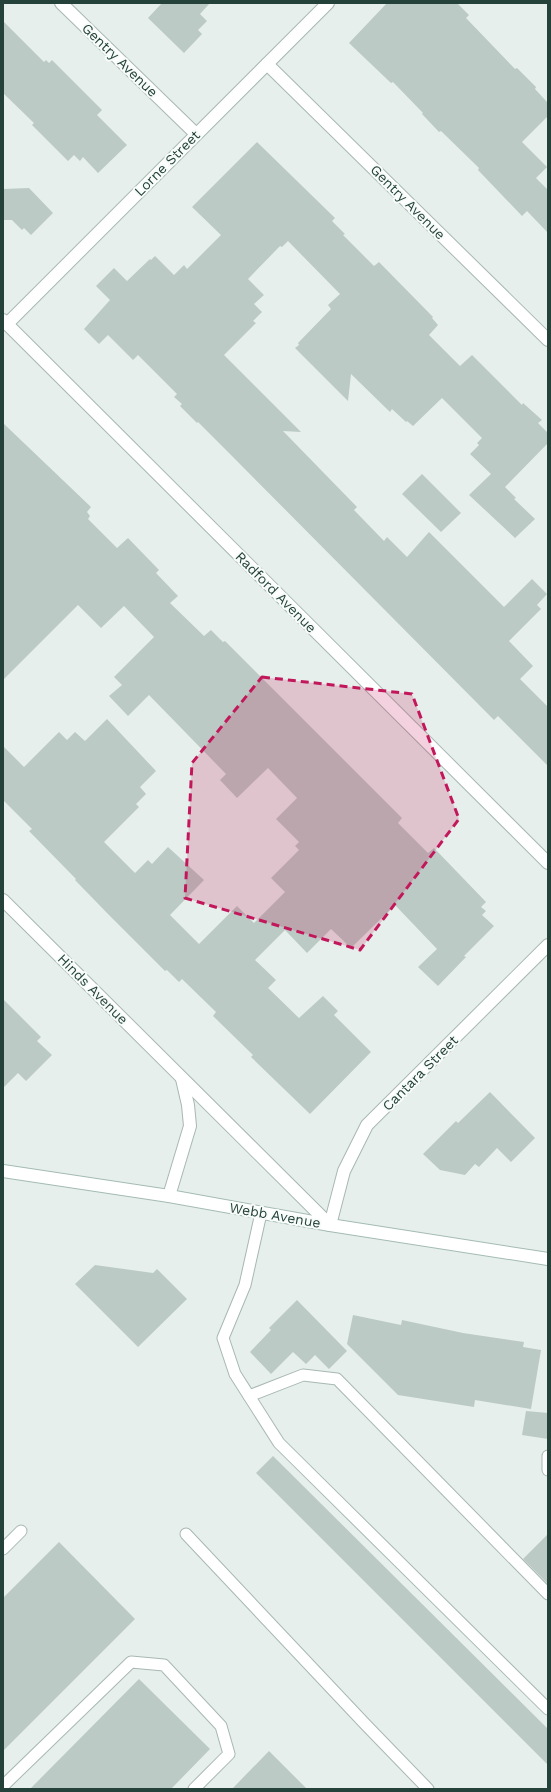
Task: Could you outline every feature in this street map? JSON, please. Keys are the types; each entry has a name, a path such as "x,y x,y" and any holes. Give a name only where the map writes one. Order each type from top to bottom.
{"street":[{"name":"Gentry Avenue","path":"62,3 196,134"},
{"name":"Lorne Street","path":"5,322 328,3"},
{"name":"Gentry Avenue","path":"267,64 548,340"},
{"name":"Radford Avenue","path":"5,322 548,864"},
{"name":"Hinds Avenue","path":"3,900 330,1225"},
{"name":"Cantara Street","path":"330,1225 344,1171 367,1125 548,945"},
{"path":"169,1196 190,1126 182,1079"},
{"name":"Webb Avenue","path":"3,1171 169,1196 330,1225 548,1258"}],"lane":[{"path":"261,1213 245,1285 223,1338 235,1374 280,1443 548,1709"},
{"path":"249,1396 303,1375 337,1379 548,1594"},
{"path":"548,1456 548,1470"},
{"path":"3,1549 21,1531"},
{"path":"186,1534 428,1789"},
{"path":"3,1786 132,1662 164,1665 221,1726 229,1754 194,1789"}],"highlighted area":[{"path":"262,677 412,694 459,819 360,950 185,898 192,763"}],"building":[{"path":"162,3 210,3 200,14 207,21 198,30 202,34 184,53 148,18"},
{"path":"387,3 457,3 469,15 466,18 515,69 517,68 536,87 535,89 548,103 548,116 522,142 547,167 536,178 548,190 548,233 527,211 522,216 478,170 479,168 441,131 439,132 393,82 391,83 349,43"},
{"path":"3,21 44,62 46,60 49,63 52,60 102,110 97,115 127,145 98,173 83,157 80,161 74,155 68,161 32,125 34,123 3,93"},
{"path":"257,142 335,218 332,221 345,234 343,235 374,266 379,262 433,317 432,318 438,325 429,335 460,366 472,355 522,405 523,403 542,420 538,423 548,433 548,443 505,487 516,498 514,499 535,519 515,538 469,495 491,474 470,454 479,445 477,443 482,438 442,398 413,426 407,421 406,422 392,409 390,412 351,374 348,401 295,348 331,309 328,305 340,294 288,241 282,247 280,246 248,279 264,295 254,304 262,312 253,321 256,323 224,355 301,432 283,431 357,507 354,510 384,541 387,537 407,557 429,532 504,607 532,579 547,594 537,605 541,609 509,641 533,666 520,679 548,707 548,766 498,716 494,720 198,422 197,423 180,406 182,404 174,397 177,394 138,355 133,360 108,335 99,344 84,329 110,300 96,286 114,268 127,281 155,256 174,275 184,265 187,269 221,235 192,207"},
{"path":"29,188 53,213 31,235 24,228 22,230 12,220 3,220 3,189"},
{"path":"3,423 91,507 87,512 90,516 88,519 117,548 128,538 159,570 156,573 178,596 170,603 204,636 211,630 223,642 225,641 402,818 398,823 428,853 434,848 486,902 481,907 486,911 482,915 494,926 464,956 466,957 438,986 418,967 437,949 395,905 351,948 331,929 307,953 285,930 255,960 276,980 268,988 299,1018 323,996 338,1011 334,1015 371,1052 310,1114 251,1057 253,1055 213,1016 216,1012 182,979 179,982 167,970 165,971 107,913 29,831 32,829 3,800 3,746 24,767 59,732 67,740 75,732 85,741 107,719 156,771 140,787 146,794 136,804 139,807 104,842 135,873 148,860 152,864 168,847 204,880 170,915 199,944 237,906 254,923 285,892 271,878 299,850 295,846 299,842 276,819 297,798 268,768 237,798 220,780 226,774 149,695 128,716 109,696 122,685 114,677 154,637 124,606 101,628 78,605 3,680"},
{"path":"422,474 461,513 441,532 402,494"},
{"path":"3,999 41,1037 37,1041 52,1055 26,1081 18,1073 3,1088"},
{"path":"490,1092 535,1138 511,1162 497,1148 479,1167 475,1164 465,1175 440,1170 423,1154 456,1121 458,1123"},
{"path":"95,1265 153,1273 157,1269 187,1299 138,1347 75,1284"},
{"path":"297,1300 347,1351 329,1369 315,1355 306,1364 293,1352 271,1374 250,1352 271,1330 269,1328"},
{"path":"353,1315 401,1325 402,1320 463,1333 524,1342 523,1347 541,1350 531,1409 475,1400 474,1407 398,1395 347,1344"},
{"path":"526,1411 548,1413 548,1439 522,1435"},
{"path":"273,1456 548,1729 548,1765 256,1473"},
{"path":"548,1534 548,1584 523,1559"},
{"path":"59,1542 135,1619 3,1751 3,1598"},
{"path":"139,1679 210,1749 171,1789 30,1789"},
{"path":"269,1751 307,1789 232,1789"}]}
